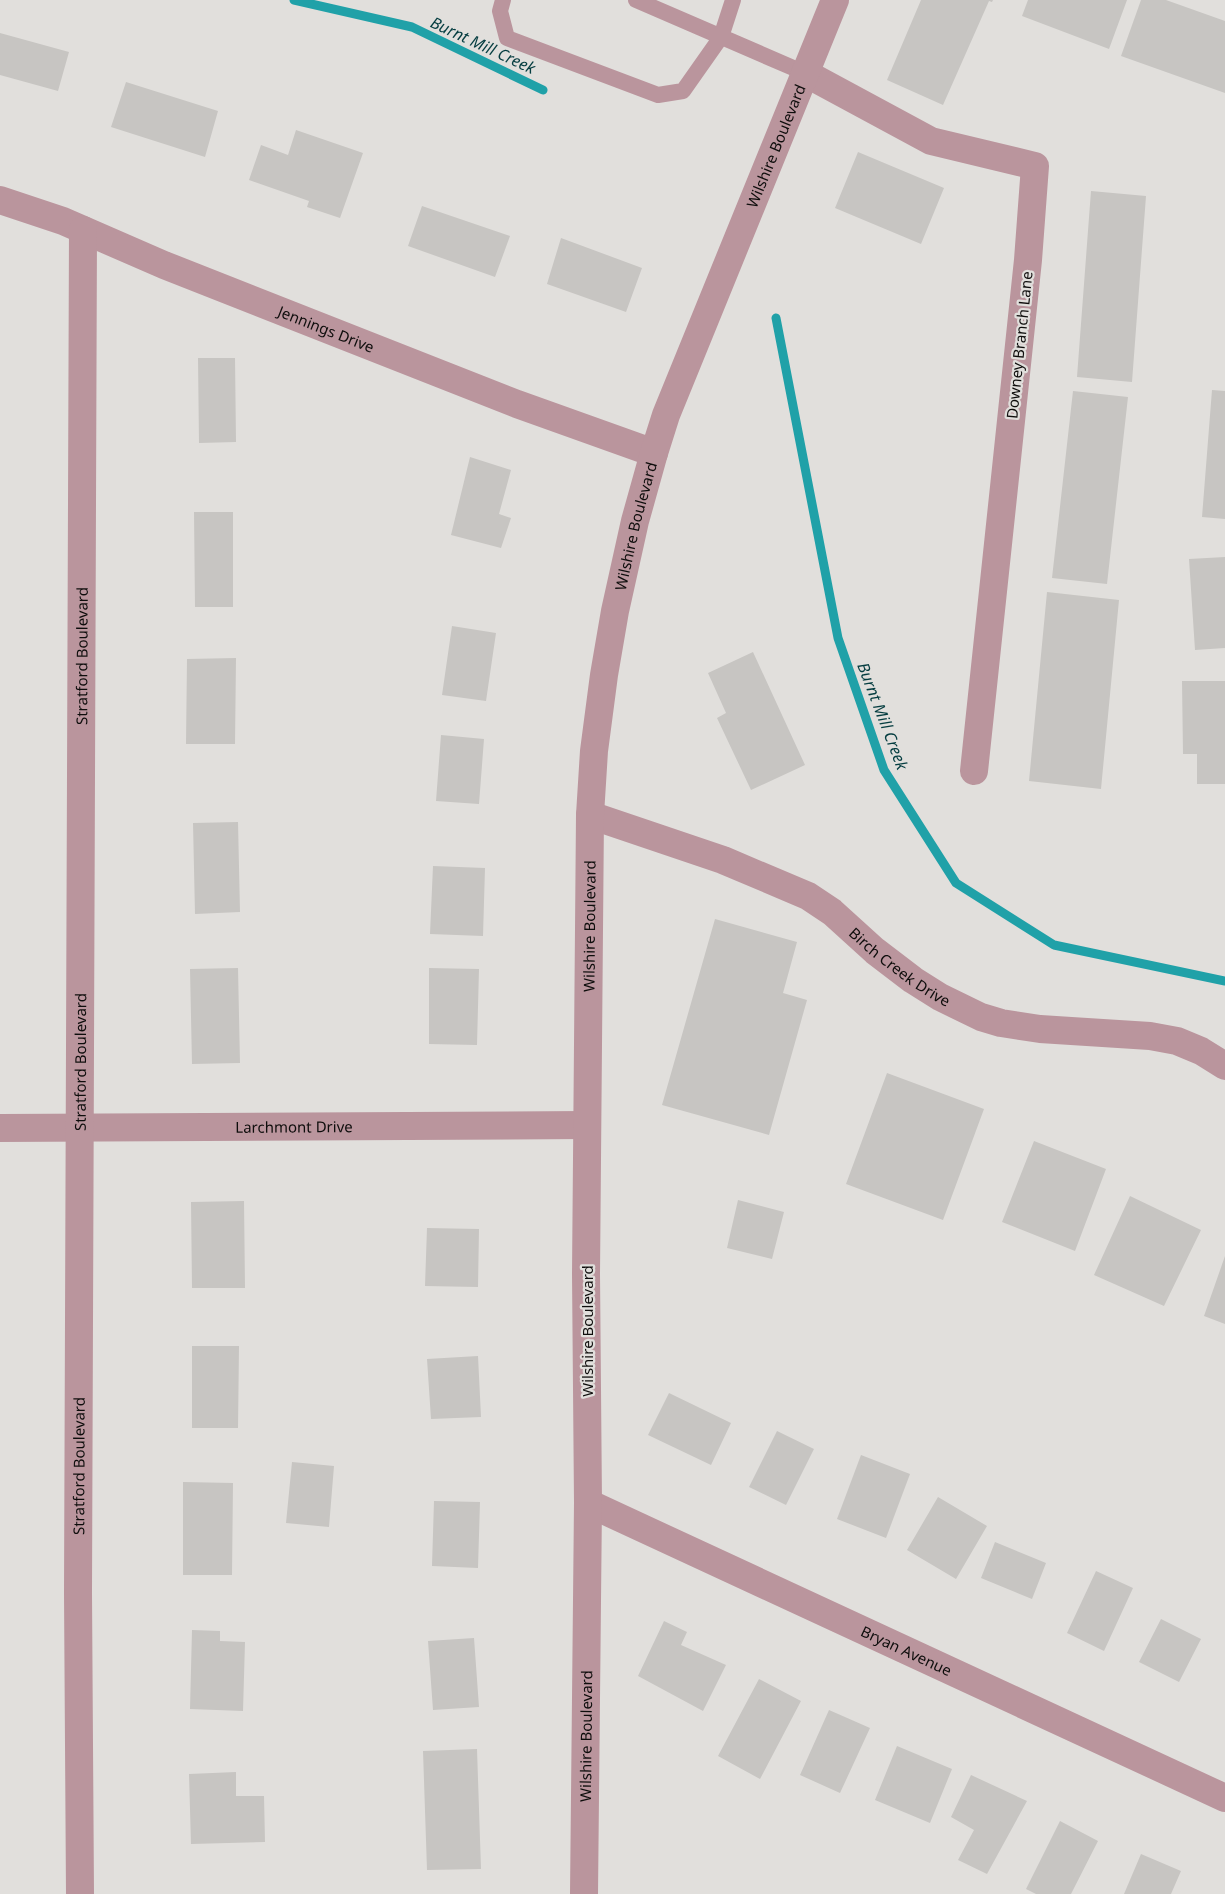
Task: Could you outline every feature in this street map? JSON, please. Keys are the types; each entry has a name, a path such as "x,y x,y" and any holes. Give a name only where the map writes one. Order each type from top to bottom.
{"street":[{"name":"Wilshire Boulevard","path":"584,1894 584,1739 588,1503 586,1274 590,815 604,675 615,611 635,521 666,415 835,0"},
{"name":"Downey Branch Lane","path":"806,73 932,141 1035,166 1028,260 974,771"},
{"name":"Jennings Drive","path":"0,200 63,221 164,265 517,404 654,453"},
{"name":"Stratford Boulevard","path":"80,1894 78,1574 83,230"},
{"name":"Birch Creek Drive","path":"590,815 723,860 808,896 832,912 875,951 913,980 940,997 981,1017 1001,1023 1040,1029 1150,1036 1185,1044 1201,1051 1225,1066"},
{"name":"Larchmont Drive","path":"0,1128 587,1125"},
{"name":"Bryan Avenue","path":"588,1503 1225,1798"}],"lane":[{"path":"503,0 500,11 507,38 658,95 683,91 721,37 733,0"},
{"path":"636,0 806,73"}],"building":[{"path":"921,0 993,0 992,2 989,1 943,105 887,80"},
{"path":"1028,0 1127,0 1109,49 1022,16"},
{"path":"1141,0 1166,0 1225,21 1225,93 1121,56"},
{"path":"0,33 69,52 58,91 0,75"},
{"path":"126,82 218,111 205,157 111,127"},
{"path":"296,130 363,153 340,218 307,207 309,201 249,180 261,145 288,155"},
{"path":"858,152 944,188 921,244 835,208"},
{"path":"1091,191 1146,196 1132,382 1077,377"},
{"path":"422,206 510,236 495,277 408,246"},
{"path":"561,238 642,268 626,312 547,284"},
{"path":"198,358 235,358 236,442 199,443"},
{"path":"1212,390 1225,391 1225,519 1202,517"},
{"path":"1073,391 1128,397 1107,584 1052,578"},
{"path":"470,457 511,470 499,514 511,518 501,548 451,535"},
{"path":"194,512 233,512 233,607 195,607"},
{"path":"1225,557 1225,648 1195,650 1189,559"},
{"path":"1047,592 1119,600 1101,789 1029,781"},
{"path":"452,626 496,633 486,701 442,695"},
{"path":"753,652 805,765 751,790 717,718 726,713 708,673"},
{"path":"236,658 235,744 186,744 187,659"},
{"path":"1182,681 1225,681 1225,784 1197,784 1197,754 1183,754"},
{"path":"441,735 484,739 479,804 436,801"},
{"path":"238,822 240,912 195,914 193,823"},
{"path":"433,866 485,868 483,936 430,934"},
{"path":"715,919 797,942 783,993 807,1000 769,1135 662,1105"},
{"path":"238,968 240,1063 192,1064 190,969"},
{"path":"429,968 479,969 477,1045 429,1044"},
{"path":"887,1073 984,1109 943,1220 846,1184"},
{"path":"1034,1141 1106,1169 1075,1251 1002,1222"},
{"path":"1130,1196 1201,1230 1164,1306 1094,1275"},
{"path":"738,1200 784,1212 772,1259 727,1248"},
{"path":"244,1201 245,1288 192,1288 191,1202"},
{"path":"427,1228 479,1229 478,1287 425,1286"},
{"path":"1225,1256 1225,1324 1204,1316"},
{"path":"192,1346 239,1346 238,1428 192,1428"},
{"path":"478,1356 481,1417 431,1419 427,1359"},
{"path":"669,1393 731,1423 711,1465 648,1435"},
{"path":"777,1431 814,1449 786,1505 749,1487"},
{"path":"861,1455 910,1474 886,1538 837,1519"},
{"path":"292,1462 334,1466 329,1527 286,1523"},
{"path":"183,1482 233,1483 232,1575 183,1575"},
{"path":"938,1497 987,1526 956,1579 907,1550"},
{"path":"434,1501 480,1502 478,1568 432,1566"},
{"path":"995,1542 1046,1563 1032,1599 981,1578"},
{"path":"1096,1571 1133,1588 1104,1651 1067,1633"},
{"path":"1161,1619 1201,1639 1179,1682 1139,1662"},
{"path":"664,1621 687,1632 681,1645 726,1665 703,1711 638,1676"},
{"path":"192,1630 220,1631 220,1641 245,1642 243,1711 190,1709"},
{"path":"474,1638 479,1707 433,1710 428,1641"},
{"path":"759,1679 801,1701 760,1779 718,1756"},
{"path":"829,1710 870,1728 840,1793 800,1775"},
{"path":"897,1746 952,1769 930,1823 875,1800"},
{"path":"477,1749 481,1869 427,1870 423,1751"},
{"path":"236,1772 236,1796 264,1796 265,1842 191,1844 189,1774"},
{"path":"971,1775 1027,1801 987,1874 958,1860 974,1830 951,1817"},
{"path":"1060,1821 1098,1841 1071,1894 1036,1894 1026,1889"},
{"path":"1141,1854 1181,1871 1171,1894 1124,1894"}],"waterway":[{"name":"Burnt Mill Creek","path":"294,0 412,27 543,90"},
{"name":"Burnt Mill Creek","path":"776,318 838,638 884,770 956,883 1054,945 1225,981"}]}
